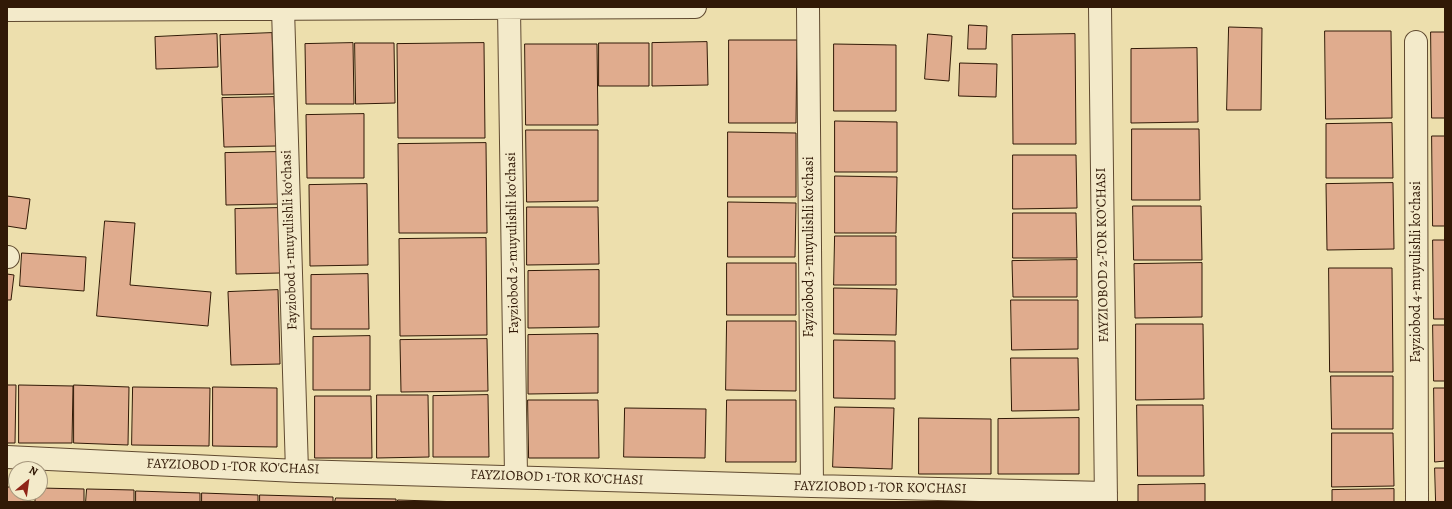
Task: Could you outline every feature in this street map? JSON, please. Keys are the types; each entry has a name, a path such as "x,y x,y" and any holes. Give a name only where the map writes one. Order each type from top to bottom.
{"street":[{"path":"7,10 695,7"},
{"name":"Fayziobod 3-muyulishli koʻchasi","path":"808,7 812,486"},
{"name":"FAYZIOBOD 2-TOR KO'CHASI","path":"1100,7 1106,498"},
{"name":"Fayziobod 1-muyulishli koʻchasi","path":"283,9 297,470"},
{"name":"Fayziobod 2-muyulishli koʻchasi","path":"509,9 516,476"},
{"name":"Fayziobod 4-muyulishli koʻchasi","path":"1416,42 1418,502"},
{"name":"FAYZIOBOD 1-TOR KO'CHASI","path":"7,457 297,470 812,486 1106,498"}],"building":[{"path":"969,25 987,26 986,49 968,49"},
{"path":"1229,27 1262,28 1261,110 1227,110"},
{"path":"1325,31 1391,31 1392,118 1326,119"},
{"path":"1431,32 1445,32 1445,118 1432,118"},
{"path":"272,33 274,94 222,95 220,35"},
{"path":"217,34 218,67 156,69 155,37"},
{"path":"928,34 952,36 949,81 925,79"},
{"path":"1075,34 1076,144 1013,144 1012,35"},
{"path":"729,40 797,40 796,123 729,123"},
{"path":"707,42 708,85 652,86 652,43"},
{"path":"353,43 354,104 306,104 305,44"},
{"path":"355,43 394,43 395,103 356,104"},
{"path":"484,43 485,138 398,138 397,44"},
{"path":"599,43 649,43 649,86 599,86"},
{"path":"525,44 597,44 598,125 526,125"},
{"path":"834,44 896,45 896,111 834,111"},
{"path":"1197,48 1198,122 1131,123 1131,49"},
{"path":"960,63 997,64 996,97 959,96"},
{"path":"274,97 276,146 224,147 222,98"},
{"path":"364,114 364,178 307,178 306,115"},
{"path":"835,121 897,122 897,172 835,172"},
{"path":"1392,123 1393,178 1326,178 1326,124"},
{"path":"1132,129 1199,129 1200,200 1132,200"},
{"path":"526,130 598,130 598,201 527,202"},
{"path":"728,132 796,133 796,197 728,197"},
{"path":"1432,136 1445,136 1445,226 1433,226"},
{"path":"486,143 487,233 399,233 398,144"},
{"path":"277,152 278,204 226,205 225,153"},
{"path":"1013,155 1076,155 1077,208 1013,209"},
{"path":"835,176 897,177 896,233 835,233"},
{"path":"1393,183 1394,249 1327,250 1326,184"},
{"path":"367,184 368,265 310,266 309,185"},
{"path":"7,196 30,199 26,229 7,226"},
{"path":"728,202 796,203 795,257 728,257"},
{"path":"1133,206 1201,206 1202,260 1134,260"},
{"path":"527,207 598,207 599,264 527,265"},
{"path":"278,208 280,273 236,274 235,209"},
{"path":"1013,213 1076,213 1077,258 1013,258"},
{"path":"105,221 135,223 130,285 211,292 208,326 97,316"},
{"path":"835,236 896,236 896,285 834,285"},
{"path":"486,238 487,335 400,336 399,239"},
{"path":"1433,240 1445,240 1445,319 1434,319"},
{"path":"22,253 86,257 84,291 20,286"},
{"path":"1077,260 1077,297 1013,297 1012,261"},
{"path":"727,263 796,263 796,315 727,315"},
{"path":"1202,263 1202,317 1135,318 1134,264"},
{"path":"1329,268 1392,268 1393,372 1330,372"},
{"path":"599,270 599,327 528,328 528,271"},
{"path":"7,274 14,275 11,300 7,300"},
{"path":"368,274 369,329 311,329 311,275"},
{"path":"834,288 897,289 896,335 834,334"},
{"path":"278,290 280,364 231,365 228,292"},
{"path":"1011,300 1078,300 1078,349 1012,350"},
{"path":"727,321 796,321 796,391 726,390"},
{"path":"1136,324 1203,324 1204,399 1136,400"},
{"path":"1433,325 1445,325 1445,381 1434,381"},
{"path":"598,334 598,393 528,394 528,335"},
{"path":"370,336 370,390 313,390 313,337"},
{"path":"487,339 488,391 401,392 400,340"},
{"path":"834,340 895,341 895,399 834,398"},
{"path":"1011,358 1078,358 1079,410 1012,411"},
{"path":"1331,376 1393,376 1393,429 1332,429"},
{"path":"7,385 16,385 15,443 7,443"},
{"path":"19,385 73,386 72,443 19,443"},
{"path":"74,385 129,387 128,445 74,443"},
{"path":"133,387 210,388 209,446 132,445"},
{"path":"213,387 277,388 277,447 213,446"},
{"path":"1434,388 1445,388 1445,461 1435,462"},
{"path":"377,395 428,395 429,457 377,458"},
{"path":"488,395 489,457 433,457 433,396"},
{"path":"315,396 371,396 372,458 315,458"},
{"path":"528,400 598,400 599,458 529,458"},
{"path":"727,400 796,400 796,462 726,462"},
{"path":"1137,405 1203,405 1204,476 1138,476"},
{"path":"835,407 894,408 892,469 833,467"},
{"path":"625,408 706,409 705,458 624,457"},
{"path":"919,418 991,419 991,474 919,474"},
{"path":"1079,418 1079,474 998,474 998,419"},
{"path":"1332,433 1393,433 1394,486 1332,487"},
{"path":"1435,468 1445,468 1445,502 1436,502"},
{"path":"1205,484 1205,502 1138,502 1138,485"},
{"path":"7,487 8,501 30,501 30,502 7,502"},
{"path":"48,488 84,489 84,502 35,502 48,501"},
{"path":"87,489 134,490 134,502 86,502"},
{"path":"1394,489 1394,502 1332,502 1332,490"},
{"path":"136,491 200,493 200,502 136,502"},
{"path":"202,493 258,495 258,502 202,502"},
{"path":"260,495 333,497 333,502 260,502"},
{"path":"336,498 396,499 396,502 335,502"},
{"path":"398,500 463,502 398,502"}]}
